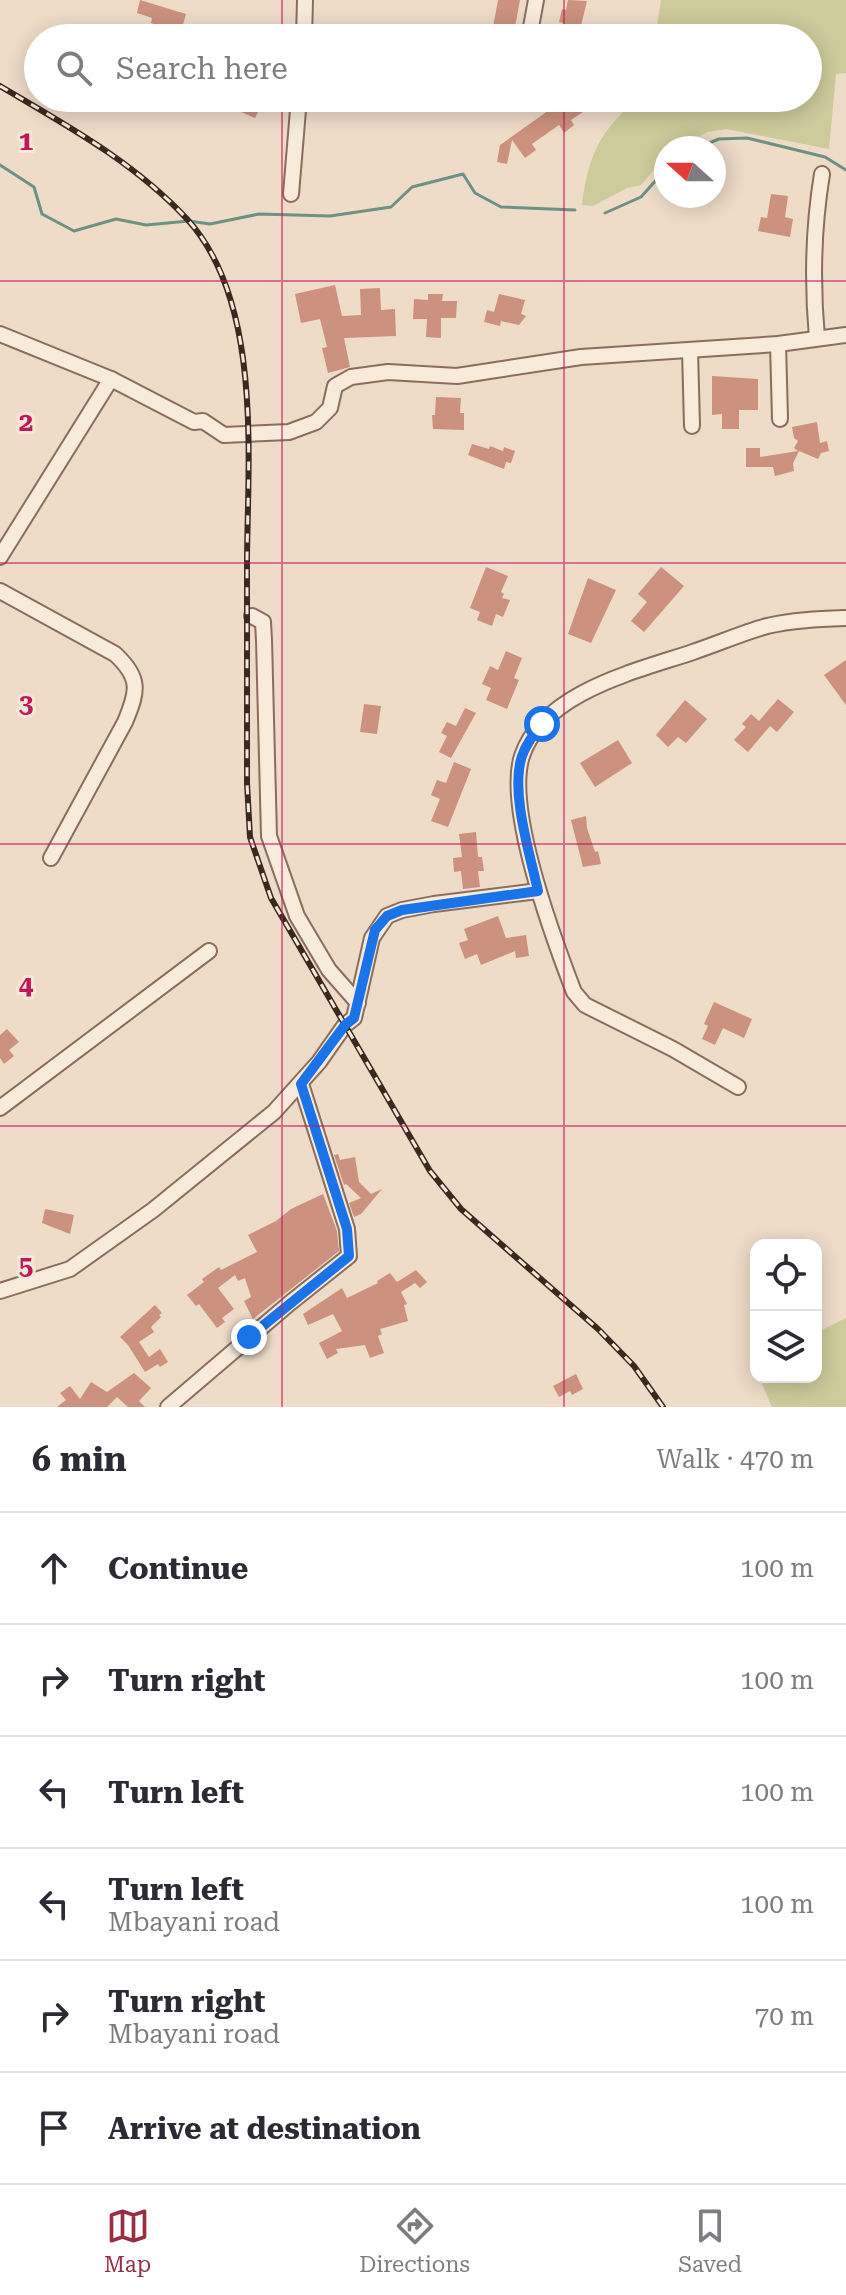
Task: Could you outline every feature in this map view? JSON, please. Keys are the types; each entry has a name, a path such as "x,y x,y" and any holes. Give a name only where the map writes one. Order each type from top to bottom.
{"street":[{"path":"304,24 305,0"},
{"path":"532,24 536,0"},
{"path":"291,194 298,112"},
{"path":"817,338 812,286 822,174"},
{"path":"0,334 111,379 194,422 203,421 224,435 289,432 316,422 330,408 335,386 351,377 388,372 457,376 581,357 778,344 846,335"},
{"path":"778,344 780,419"},
{"path":"690,350 692,426"},
{"path":"0,557 111,379"},
{"path":"0,591 115,654 129,667 136,681 134,700 125,722 51,858"},
{"path":"252,616 263,622 269,836 297,916 329,970 358,1003"},
{"path":"738,1087 580,1001 538,891 522,813 519,771 528,743 542,724 561,707 586,692 620,677 769,626 846,618"},
{"path":"0,1291 55,1275 85,1260 246,1138 301,1084 345,1025 354,1018 372,938 387,916 434,904 538,891"},
{"path":"0,1108 209,951"},
{"path":"168,1407 349,1256 347,1229 301,1084"}],"shaded area":[{"path":"661,0 846,0 846,73 836,74 829,149 726,129 700,136 654,136 654,170 641,185 627,188 593,206 582,205 594,154 623,112 822,112 822,24 657,24"},
{"path":"846,1318 846,1407 772,1407 762,1383 822,1383 822,1330"}],"building":[{"path":"140,0 186,14 183,24 153,24 152,18 137,13"},
{"path":"498,0 520,0 516,24 494,24"},
{"path":"568,0 587,1 581,24 559,22 562,9 566,10"},
{"path":"241,112 258,112 255,118"},
{"path":"546,112 583,112 571,120 574,125 564,133 559,125 532,144 536,150 525,158 512,140 507,164 497,162 500,145"},
{"path":"771,194 788,196 785,217 793,219 790,237 758,231 761,217 767,218"},
{"path":"335,285 342,316 361,315 360,289 380,288 381,310 395,309 396,336 344,338 350,367 328,373 322,348 327,347 320,319 301,323 295,294"},
{"path":"428,294 443,294 442,301 457,301 456,318 441,318 441,338 426,337 427,319 413,319 414,299 428,300"},
{"path":"499,294 525,300 521,314 526,316 519,325 501,321 500,326 484,322 487,310 494,312"},
{"path":"712,376 758,379 758,410 739,410 739,429 722,429 722,414 712,415"},
{"path":"436,397 461,398 464,430 433,429"},
{"path":"817,422 820,443 827,441 829,451 821,453 818,459 799,451 793,463 794,471 775,476 773,467 746,467 746,448 760,448 760,457 798,451 794,448 798,441 794,438 792,427"},
{"path":"472,444 515,451 511,463 506,462 504,469 468,455"},
{"path":"486,567 508,576 501,592 504,594 502,598 510,600 503,617 496,614 492,626 477,620 480,612 470,608"},
{"path":"661,567 684,586 644,632 631,621 647,602 638,594"},
{"path":"588,578 616,590 591,643 568,634"},
{"path":"506,651 522,658 514,678 519,680 507,709 486,700 491,688 482,684 490,666 498,670"},
{"path":"846,660 846,705 824,675"},
{"path":"778,699 794,712 777,732 770,726 748,752 734,740 746,727 742,724 751,714 759,721"},
{"path":"685,700 707,719 686,743 678,737 668,747 656,735"},
{"path":"364,704 381,706 377,734 360,732"},
{"path":"465,708 476,713 451,758 439,752 447,736 441,733 447,722 456,726"},
{"path":"618,740 632,763 595,787 580,763"},
{"path":"454,762 471,769 448,827 431,821 440,799 431,795 437,780 446,783"},
{"path":"586,816 587,828 601,864 583,867 571,820"},
{"path":"476,832 478,857 482,857 484,871 478,871 480,887 463,889 461,871 454,872 453,858 462,857 459,834"},
{"path":"498,916 506,938 526,935 529,956 516,958 515,951 481,965 477,954 465,959 459,943 468,940 464,929"},
{"path":"714,1002 752,1019 744,1038 723,1028 715,1045 702,1039 708,1026 704,1024"},
{"path":"7,1029 19,1042 9,1050 14,1056 4,1064 0,1058 0,1035"},
{"path":"338,1154 340,1160 355,1157 359,1182 371,1194 382,1189 361,1214 354,1217 349,1203 361,1198 344,1185 334,1155"},
{"path":"323,1194 337,1231 339,1251 253,1319 244,1301 251,1297 245,1278 238,1281 235,1275 218,1288 234,1309 222,1318 225,1322 217,1328 199,1304 196,1306 187,1295 219,1267 221,1270 257,1252 248,1235"},
{"path":"45,1209 74,1215 70,1234 42,1223"},
{"path":"416,1270 427,1282 420,1288 415,1283 401,1292 407,1304 404,1305 408,1321 380,1329 382,1334 378,1336 384,1353 370,1358 365,1345 336,1349 338,1353 327,1359 319,1343 342,1331 333,1314 308,1325 303,1314 342,1288 347,1298 378,1283 390,1273 397,1282"},
{"path":"155,1305 162,1313 159,1315 161,1317 151,1327 154,1332 139,1342 149,1357 160,1349 168,1362 145,1372 120,1337"},
{"path":"134,1373 151,1388 139,1401 145,1407 128,1407 117,1397 107,1407 57,1407 66,1400 60,1393 70,1386 80,1399 91,1382 107,1392"},
{"path":"576,1374 583,1389 559,1397 553,1386"}],"waterway":[{"path":"726,139 747,138 825,157 846,170"},
{"path":"0,165 34,187 42,214 74,231 116,219 146,225 189,221 210,224 259,214 330,216 391,207 412,187 463,174 475,193 501,207 575,210"},
{"path":"605,213 641,197 654,182"}],"railway":[{"path":"0,86 24,100"},
{"path":"45,112 122,162 187,219 211,253 228,292 246,381 248,427 247,783 250,837 271,898 430,1171 461,1209 598,1329 634,1366 663,1407"}],"route":[{"path":"249,1337 349,1256 347,1229 301,1084 345,1025 354,1018 375,930 387,916 402,910 538,891 522,813 519,771 528,743 542,724"}]}
